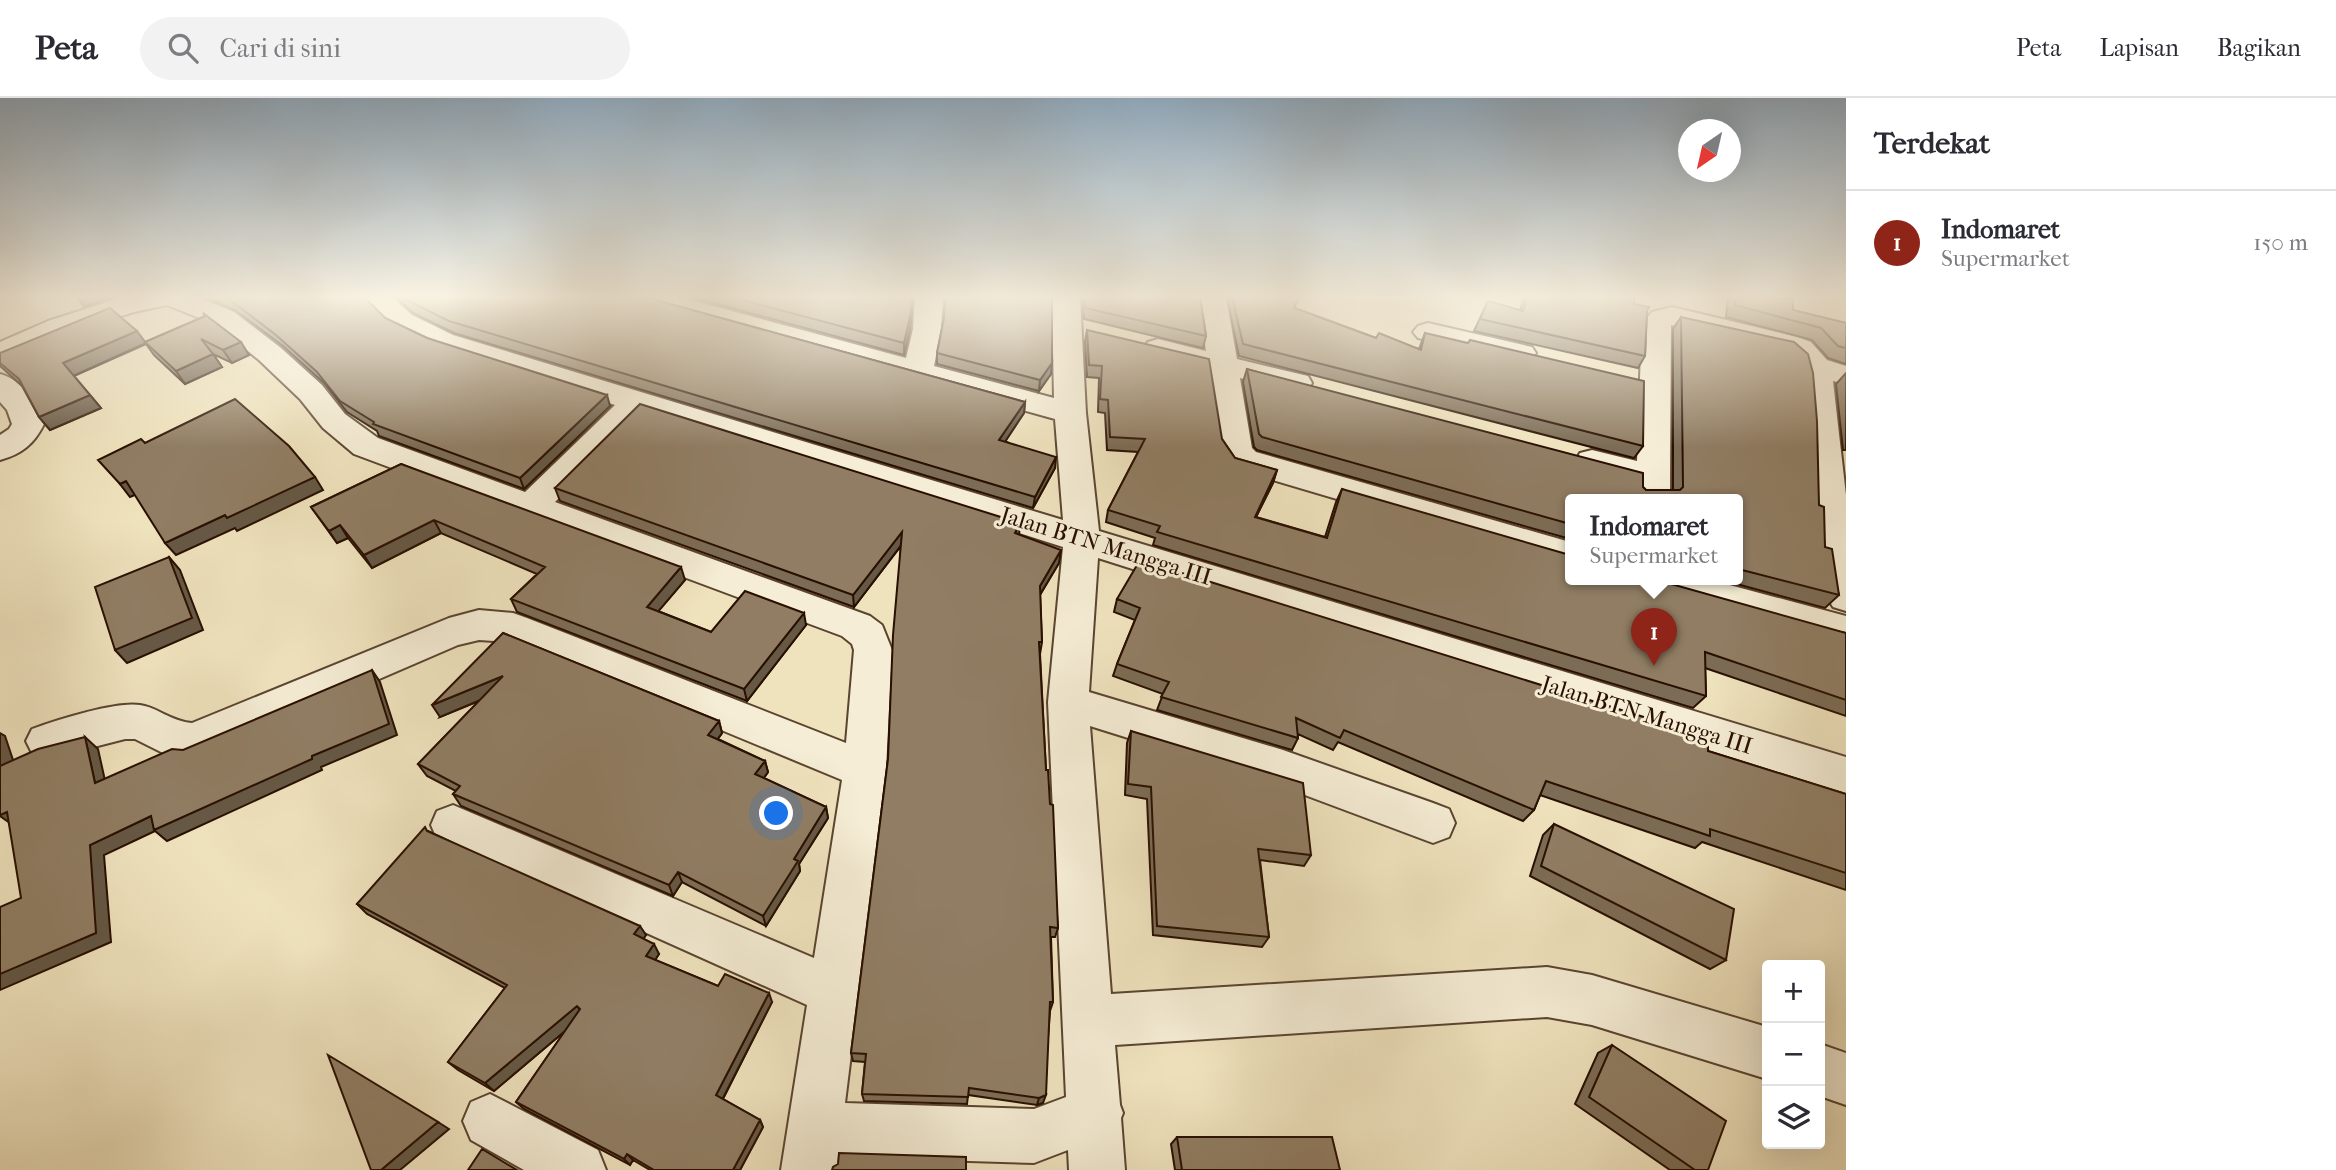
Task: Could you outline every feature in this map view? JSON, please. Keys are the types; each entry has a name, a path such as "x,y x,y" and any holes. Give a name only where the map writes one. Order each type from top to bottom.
{"street":[{"path":"261,347 311,392 334,421 366,446 856,626 868,636 873,650 865,770 812,1150 1034,1136 1096,1114"},
{"name":"Jalan BTN Mangga III","path":"462,347 1846,776"},
{"path":"833,347 1070,413"},
{"path":"918,370 923,347"},
{"path":"1074,347 1070,413 1082,538 1068,702 1096,1114 1097,1170"},
{"path":"1154,347 1331,392"},
{"path":"1220,347 1236,450 1244,460 1565,554"},
{"path":"1495,347 1548,359"},
{"path":"1560,453 1654,489 1642,381 1651,347"},
{"path":"1799,347 1831,371 1837,456 1825,471 1846,597"},
{"path":"0,384 22,407 28,424 22,436 0,449"},
{"path":"531,506 637,402"},
{"path":"1677,585 1846,631"},
{"path":"47,741 125,722 141,722 169,738 194,741 449,633 479,625 513,628 865,770"},
{"path":"1068,702 1283,768 1433,823"},
{"path":"453,825 836,992"},
{"path":"1090,1021 1548,992 1592,1000 1762,1052"},
{"path":"1825,1072 1846,1079"},
{"path":"490,1121 578,1170"}],"building":[{"path":"15,347 100,347 63,363 90,395 39,417 19,379 0,363 0,353"},
{"path":"150,347 207,347 213,354 176,371"},
{"path":"289,347 456,347 607,395 520,478 373,424 374,422 340,401 317,372"},
{"path":"536,347 826,347 1025,402 999,440 1056,457 1035,497"},
{"path":"938,347 1052,347 1052,363 1040,380 937,353"},
{"path":"1088,347 1159,347 1209,359 1222,439 1235,458 1277,470 1255,517 1327,538 1342,489 1565,554 1565,585 1675,585 1846,633 1846,700 1705,652 1706,696 1157,532 1160,526 1108,510 1145,439 1110,437 1108,400 1100,399 1102,366 1089,365"},
{"path":"1255,347 1414,347 1421,350 1422,347 1500,347 1644,381 1643,446"},
{"path":"1605,347 1645,347 1645,356"},
{"path":"1681,347 1800,347 1808,354 1813,373 1819,505 1824,507 1825,547 1832,549 1839,595 1743,570 1743,494 1565,494 1565,523 1262,437 1259,434 1247,369 1643,473 1643,487 1646,490 1680,490 1683,487"},
{"path":"235,399 289,446 315,477 165,543 126,481 120,484 98,460 141,439 145,443"},
{"path":"640,404 1020,523 1015,533 1061,550 1040,586 1042,642 1039,642 1046,770 1050,804 1053,805 1058,928 1050,927 1053,1002 1050,1002 1046,1095 1039,1098 969,1088 968,1097 862,1094 866,1054 851,1053 888,759 893,635 902,532 853,595 555,488"},
{"path":"401,464 681,567 647,607 711,632 745,591 804,613 744,689 511,599 545,567 434,520 364,555 340,525 329,531 311,507"},
{"path":"169,557 192,618 115,650 95,587"},
{"path":"1140,560 1708,737 1708,751 1846,794 1846,873 1710,829 1710,836 1546,781 1534,810 1344,730 1340,738 1296,718 1298,738 1161,697 1169,682 1117,664 1140,608 1117,599"},
{"path":"503,633 719,721 708,735 765,761 755,774 826,807 794,859 798,861 763,916 678,872 669,885 453,794 460,786 418,764 503,676 432,705"},
{"path":"372,670 389,724 312,756 312,759 154,830 151,816 90,845 96,933 0,974 0,907 21,898 7,812 0,815 0,766 38,749 85,737 95,783 172,749 183,750"},
{"path":"1131,731 1303,783 1311,855 1258,849 1269,937 1157,926 1151,787 1128,784"},
{"path":"1554,824 1734,909 1726,960 1541,866"},
{"path":"425,827 427,831 640,926 634,934 654,944 646,956 718,986 725,974 769,993 716,1095 760,1120 733,1170 654,1170 627,1154 624,1159 516,1102 580,1009 577,1006 485,1083 448,1062 507,985 357,904"},
{"path":"1612,1045 1726,1121 1708,1170 1695,1170 1589,1097"},
{"path":"328,1055 438,1122 381,1170 371,1170"},
{"path":"1177,1137 1332,1137 1340,1170 1182,1170"},
{"path":"482,1149 517,1170 468,1170"},
{"path":"839,1153 966,1157 966,1170 832,1170 838,1164"}],"place":[{"name":"Indomaret","path":"1654,666"}]}
